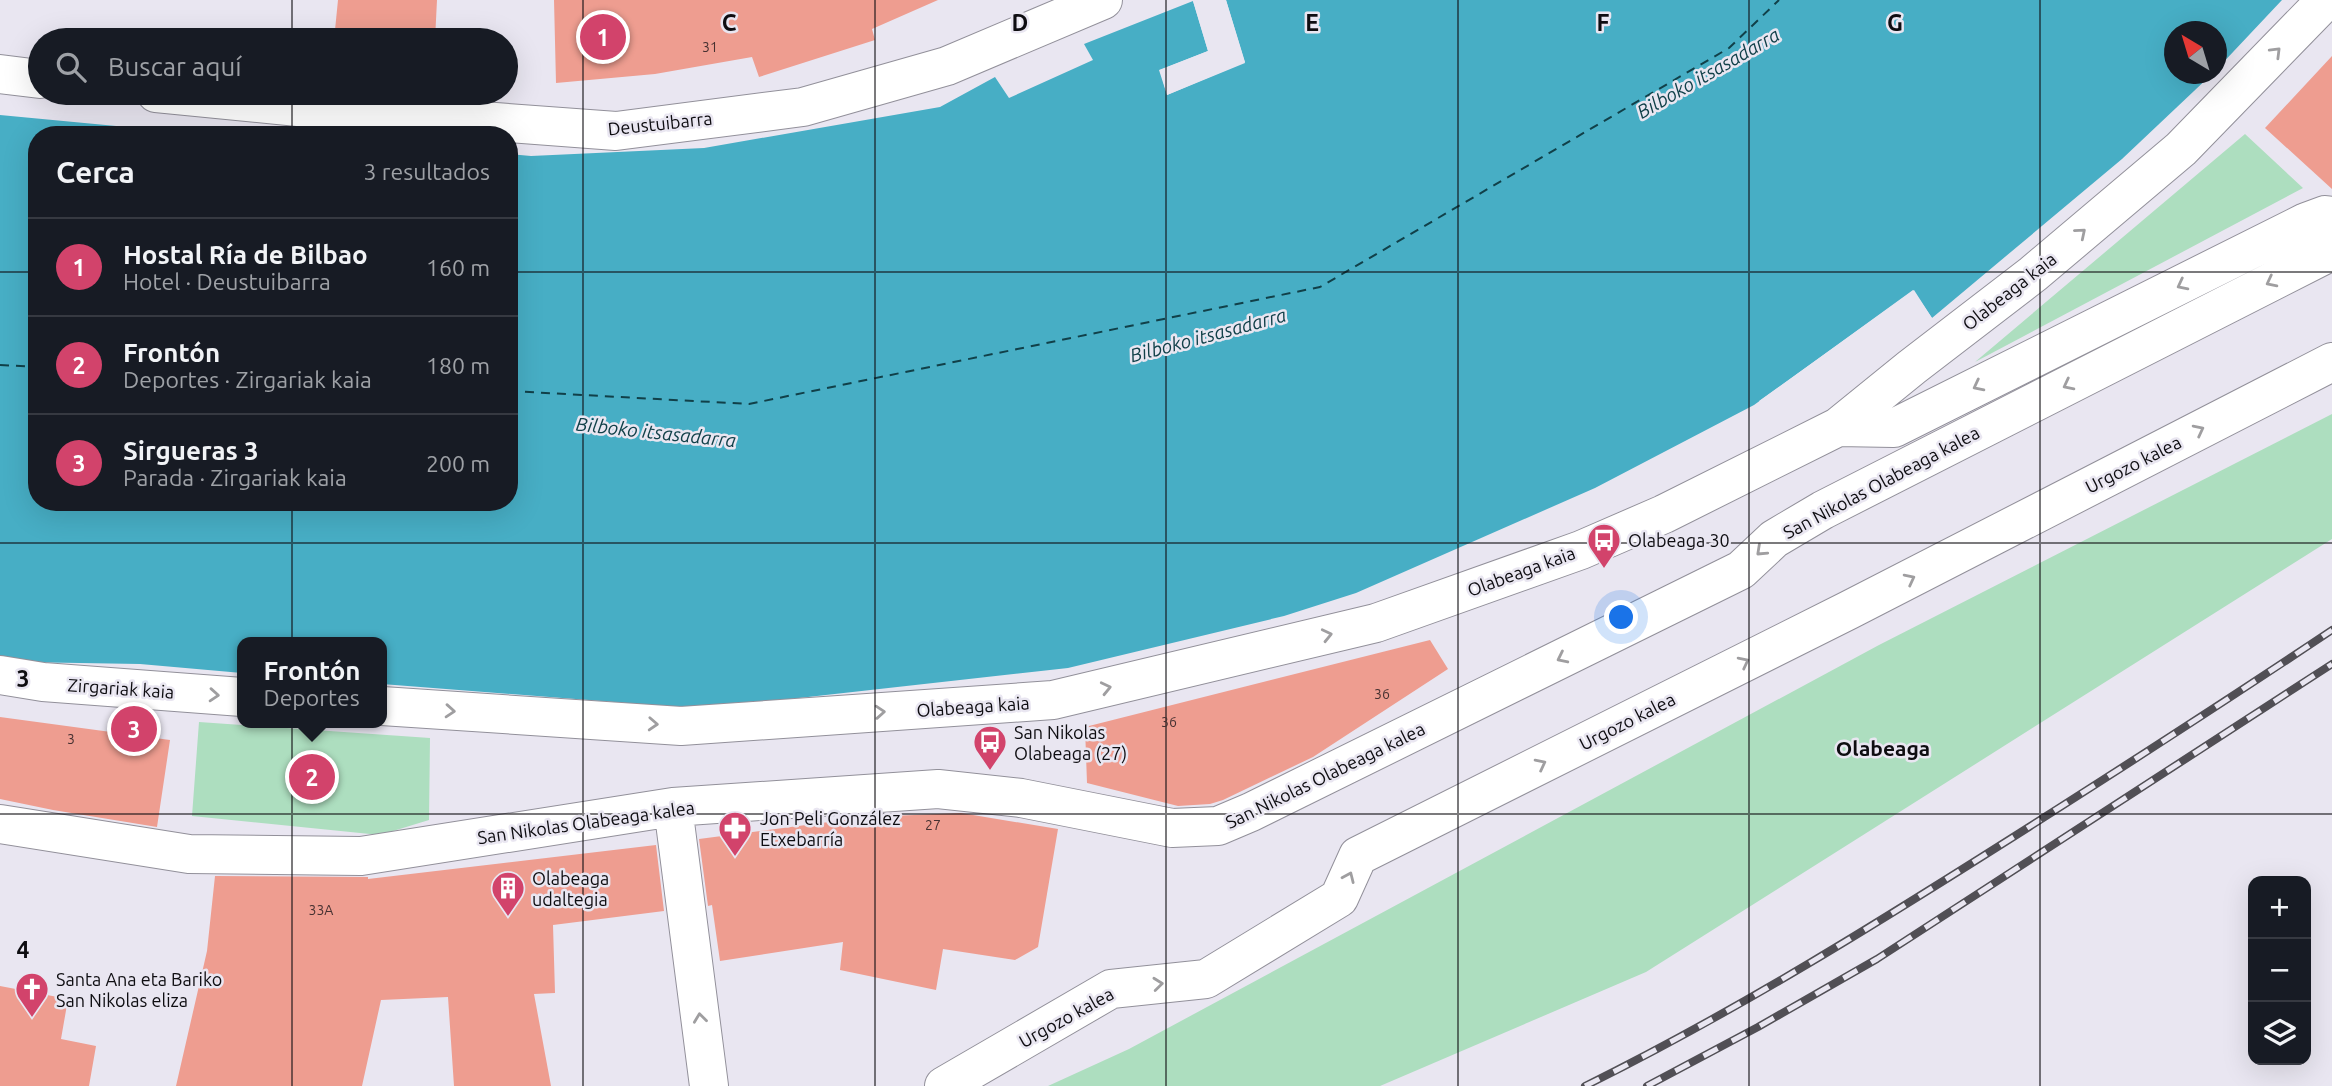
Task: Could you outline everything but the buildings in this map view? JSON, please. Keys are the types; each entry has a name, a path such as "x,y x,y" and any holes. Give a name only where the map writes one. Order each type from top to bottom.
{"street":[{"name":"Deustuibarra","path":"278,105 616,131 803,107 947,65 1103,0"},
{"name":"Olabeaga kaia","path":"387,706 681,726 1053,700 1376,623 1581,550 1664,514 1838,427 2033,274 2181,149 2326,0"},
{"path":"0,74 28,78"},
{"path":"1838,427 1894,428 2306,222 2325,215 2332,216"},
{"name":"San Nikolas Olabeaga kalea","path":"0,824 189,854 361,856 673,807 938,789 1021,798 1172,828 1217,826 1264,806 1741,570 1774,539 1823,510 2332,251"},
{"name":"Urgozo kalea","path":"944,1086 1111,989 1206,979 1339,898 1358,856 1849,610 2332,362"},
{"name":"Zirgariak kaia","path":"0,676 43,682 237,697"},
{"path":"673,807 709,1086"}],"green space":[{"path":"2245,134 2303,188 1975,362"},
{"path":"2332,414 2332,539 1646,972 1380,1086 1048,1086 1129,1049 1879,645"},
{"path":"199,722 237,725 237,728 286,728 430,738 429,820 380,835 192,816"}],"water":[{"name":"Bilboko itsasadarra","path":"1226,0 2282,0 2227,58 2227,21 2164,21 2164,84 2201,84 2122,159 1932,318 1913,290 1754,405 1595,488 1356,593 1284,616 1068,668 790,699 678,707 387,684 387,637 237,637 237,673 140,664 19,662 0,658 0,115 116,126 28,126 28,511 518,511 518,155 704,148 940,107 995,77 1009,98 1093,60 1084,44 1193,1 1208,51 1160,70 1167,95 1245,62"}],"pier":[{"path":"1197,0 1211,52 1164,72 1169,90 1241,60 1222,0 1226,0 1245,63 1167,95 1159,70 1208,51 1193,1"},
{"path":"1914,290 1932,318 1929,320 1913,295 1761,404 1759,401"}],"ferry route":[{"path":"518,391 749,404 1320,287 1729,48 1779,0"},
{"path":"0,365 28,367"}],"railway":[{"path":"1585,1086 1755,995 1865,929 2105,778 2332,630"},
{"path":"1647,1086 1877,959 2332,664"}],"place":[{"name":"Hostal Ría de Bilbao","path":"603,37"},
{"name":"Olabeaga 30","path":"1604,570"},
{"name":"Sirgueras 3","path":"134,729"},
{"name":"San Nikolas Olabeaga (27)","path":"990,772"},
{"name":"Frontón","path":"312,777"},
{"name":"Jon Peli González Etxebarría","path":"735,858"},
{"name":"Olabeaga udaltegia","path":"508,918"},
{"name":"Santa Ana eta Bariko San Nikolas eliza","path":"32,1019"}],"district":[{"name":"Olabeaga","path":"1883,748"}]}
